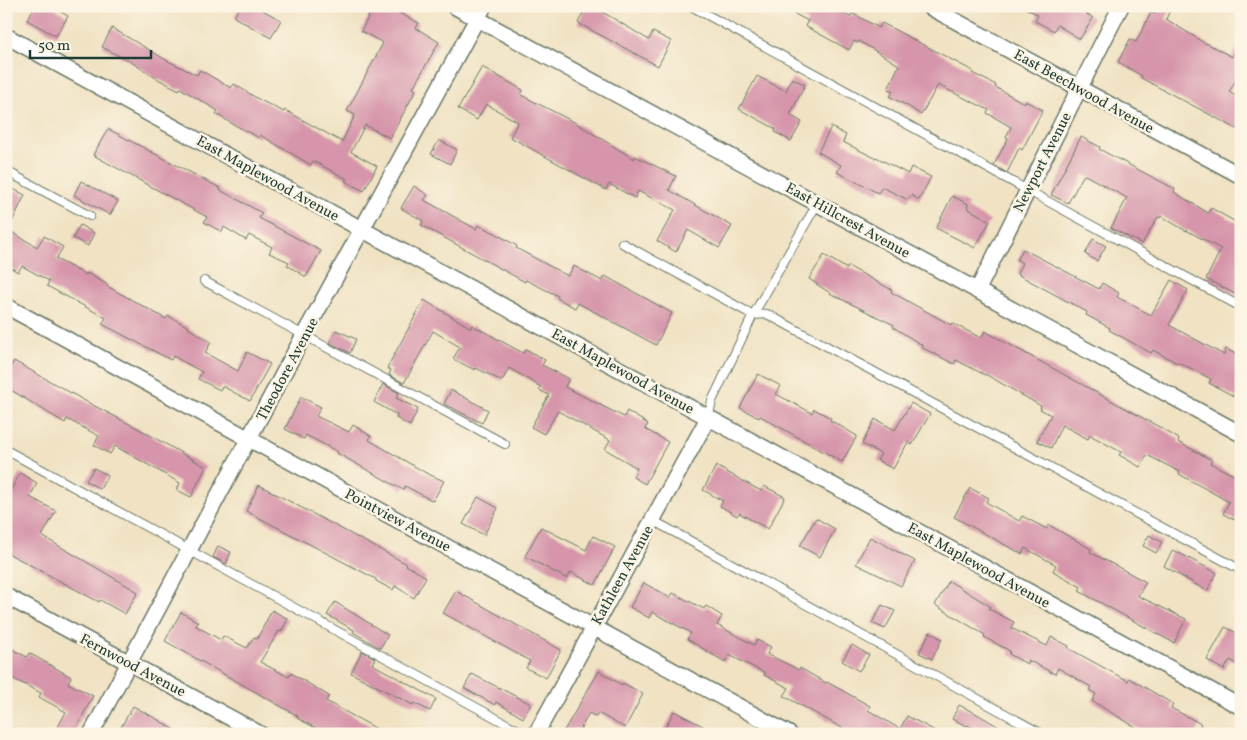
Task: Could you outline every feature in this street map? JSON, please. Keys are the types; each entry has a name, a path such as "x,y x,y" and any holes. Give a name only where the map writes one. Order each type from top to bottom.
{"street":[{"name":"East Hillcrest Avenue","path":"454,6 481,13 817,204 1241,434"},
{"name":"East Beechwood Avenue","path":"928,6 1241,176"},
{"name":"Newport Avenue","path":"977,291 1121,6"},
{"name":"Theodore Avenue","path":"91,734 304,335 481,13"},
{"name":"East Maplewood Avenue","path":"6,36 1241,707"},
{"name":"Pointview Avenue","path":"6,306 789,734"},
{"name":"Kathleen Avenue","path":"536,734 708,418"},
{"name":"Fernwood Avenue","path":"6,596 260,734"}],"lane":[{"path":"691,6 1241,307"},
{"path":"6,171 90,216"},
{"path":"708,418 712,401 753,315 817,204"},
{"path":"622,242 753,315 767,314 1241,570"},
{"path":"204,282 505,444"},
{"path":"6,450 525,734"},
{"path":"652,520 1042,734"}],"building":[{"path":"35,6 50,6 68,16 56,36 27,20"},
{"path":"240,6 255,6 281,20 271,38 234,17"},
{"path":"374,6 386,6 419,23 416,28 439,42 413,88 416,90 390,138 365,125 351,152 377,166 364,191 345,181 347,179 313,161 311,165 260,135 259,138 233,124 216,114 218,111 180,88 179,90 158,79 123,57 102,47 112,28 168,61 197,75 200,70 231,88 234,84 258,99 284,112 285,110 342,142 355,115 347,111 383,43 361,31"},
{"path":"587,6 591,6 649,40 653,32 671,41 658,66 578,23"},
{"path":"780,6 830,6 850,17 852,13 879,28 882,23 973,71 972,73 996,85 995,87 1024,103 1025,101 1043,110 1022,150 1019,148 1007,173 994,165 1008,138 1006,137 1011,127 987,113 989,110 938,85 921,115 890,97 893,91 888,89 899,65 859,41 858,43 854,41 849,50 805,26 808,21"},
{"path":"1022,6 1074,6 1093,18 1080,39 1057,25 1054,31 1035,21 1038,15"},
{"path":"1158,6 1172,6 1166,19 1206,44 1232,57 1241,40 1241,72 1229,92 1241,99 1241,122 1237,129 1141,78 1142,76 1118,62 1130,39 1136,42 1151,13 1154,14"},
{"path":"482,67 523,90 521,95 576,123 634,159 635,156 676,176 669,190 732,226 719,248 688,230 676,252 657,241 675,210 638,191 635,198 609,184 606,190 510,137 518,122 486,104 477,120 458,109"},
{"path":"757,76 786,91 792,78 805,85 790,115 802,122 791,141 775,132 776,129 739,109"},
{"path":"831,127 846,135 843,142 875,158 908,174 911,167 931,177 919,200 911,195 908,200 882,187 878,193 837,172 841,165 818,152"},
{"path":"108,129 220,188 220,190 262,213 259,218 321,251 306,277 287,265 289,262 269,253 272,247 249,235 246,240 224,227 222,232 204,222 207,217 93,155"},
{"path":"1081,137 1100,147 1099,149 1175,189 1174,192 1208,213 1211,208 1241,225 1241,297 1206,279 1221,249 1161,216 1160,218 1158,217 1142,244 1111,228 1127,198 1085,175 1068,203 1051,195"},
{"path":"439,140 457,150 450,164 431,154"},
{"path":"81,181 118,201 110,215 74,195"},
{"path":"414,186 428,195 424,200 476,229 478,225 495,233 517,246 516,248 568,276 574,266 602,281 605,276 672,313 656,345 578,303 575,308 557,298 558,296 526,280 525,282 421,225 423,221 401,208"},
{"path":"11,188 25,195 8,230 37,247 44,236 63,247 56,259 86,275 87,273 166,319 168,316 189,327 211,342 205,353 238,371 247,352 270,364 250,401 222,386 220,390 198,379 202,372 173,356 171,360 102,324 106,318 47,286 49,281 22,266 18,272 6,265 6,196"},
{"path":"952,196 968,204 967,208 990,221 975,248 936,228"},
{"path":"80,225 94,233 88,246 73,238"},
{"path":"1093,239 1106,246 1097,261 1085,254"},
{"path":"1023,249 1099,289 1102,283 1119,293 1117,297 1151,315 1171,280 1188,290 1169,325 1224,355 1226,349 1241,357 1241,400 1209,383 1211,379 1153,350 1151,353 1109,330 1110,328 1086,315 1087,312 1017,274 1022,263 1017,260"},
{"path":"824,255 847,269 848,266 892,290 891,292 951,325 952,323 981,338 985,331 1161,428 1179,439 1178,442 1212,460 1210,463 1241,479 1241,523 1223,514 1229,502 1179,474 1180,472 1147,455 1140,467 1119,455 1121,452 1090,435 1088,439 1062,425 1051,448 1037,441 1051,415 1040,409 1041,406 985,374 956,360 954,364 921,347 922,345 893,327 894,325 833,295 809,279"},
{"path":"424,300 471,328 472,325 523,353 526,349 545,360 542,365 569,379 565,387 624,417 627,411 648,424 645,429 668,442 645,484 633,477 637,468 605,449 610,440 558,411 544,434 531,427 549,395 539,390 541,387 509,368 502,381 453,359 460,347 433,331 404,383 389,375 391,370 387,368"},
{"path":"336,330 356,339 350,353 330,343"},
{"path":"14,361 206,467 191,497 177,490 180,483 115,446 110,454 94,445 99,436 67,419 65,423 6,387 6,375"},
{"path":"758,374 781,386 776,394 812,413 814,409 857,436 842,462 760,416 759,418 740,408"},
{"path":"383,384 399,393 396,398 418,409 410,426 396,418 397,415 374,402"},
{"path":"451,390 488,410 482,423 444,404"},
{"path":"301,397 321,407 316,416 349,432 353,425 371,436 369,440 426,473 444,481 433,501 405,486 403,490 306,435 304,439 285,429"},
{"path":"911,403 930,414 912,445 908,442 893,469 877,460 881,454 862,444 875,419 895,430"},
{"path":"716,466 761,491 764,486 785,497 768,529 739,513 737,516 720,506 723,501 703,490"},
{"path":"94,468 108,475 100,489 86,481"},
{"path":"20,473 37,483 30,497 56,511 42,536 138,592 125,614 6,552 6,499"},
{"path":"259,485 407,564 426,577 414,598 395,586 393,590 376,581 376,579 246,511"},
{"path":"970,488 989,498 986,502 1019,521 1022,516 1047,529 1049,525 1091,549 1090,552 1146,582 1138,596 1186,619 1174,643 1079,591 1081,587 1053,571 1056,565 1025,548 1022,554 954,517"},
{"path":"478,497 498,508 484,535 463,524"},
{"path":"816,518 835,529 820,557 800,546"},
{"path":"541,527 586,550 593,536 615,547 595,585 571,572 567,579 525,556"},
{"path":"1149,535 1162,542 1156,553 1143,546"},
{"path":"870,537 915,561 901,586 856,564"},
{"path":"218,546 231,552 226,564 213,557"},
{"path":"1173,550 1217,573 1207,591 1164,566"},
{"path":"949,581 990,606 989,609 1014,622 1011,628 1047,646 1051,637 1128,681 1129,678 1173,704 1171,708 1201,724 1196,734 1147,734 1092,701 1096,694 1089,690 1091,687 1058,668 1055,674 1028,660 1027,664 1009,654 1010,651 984,637 985,635 935,605"},
{"path":"644,583 670,598 673,593 704,609 706,606 722,616 717,625 754,645 757,640 771,647 767,654 799,670 800,668 870,706 868,710 900,729 907,716 941,734 853,734 784,696 789,688 764,675 765,673 729,655 725,662 687,639 691,633 652,612 649,618 630,607"},
{"path":"456,591 561,650 546,678 526,668 530,661 443,613"},
{"path":"335,602 388,635 380,648 353,632 354,630 327,615"},
{"path":"882,605 895,611 885,629 872,623"},
{"path":"272,610 288,619 260,662 289,677 291,673 329,696 326,701 386,734 327,734 165,641 181,612 198,622 196,626 221,640 223,636 247,648 254,637 257,639"},
{"path":"1225,627 1241,635 1241,666 1230,660 1224,670 1207,660"},
{"path":"930,632 942,639 932,659 919,653"},
{"path":"852,645 869,655 859,671 842,661"},
{"path":"6,646 27,657 29,653 45,662 71,677 68,683 93,696 73,734 54,734 66,712 39,697 41,693 6,675"},
{"path":"362,651 375,658 372,664 436,699 430,711 414,703 413,705 351,673"},
{"path":"599,671 622,685 623,683 643,694 625,728 598,713 596,717 589,713 578,734 562,734"},
{"path":"472,674 531,704 523,718 496,702 495,705 464,688"},
{"path":"959,705 1011,734 983,734 968,725 952,719"},
{"path":"133,706 155,718 182,734 117,734"},
{"path":"674,711 718,734 662,734"}]}
